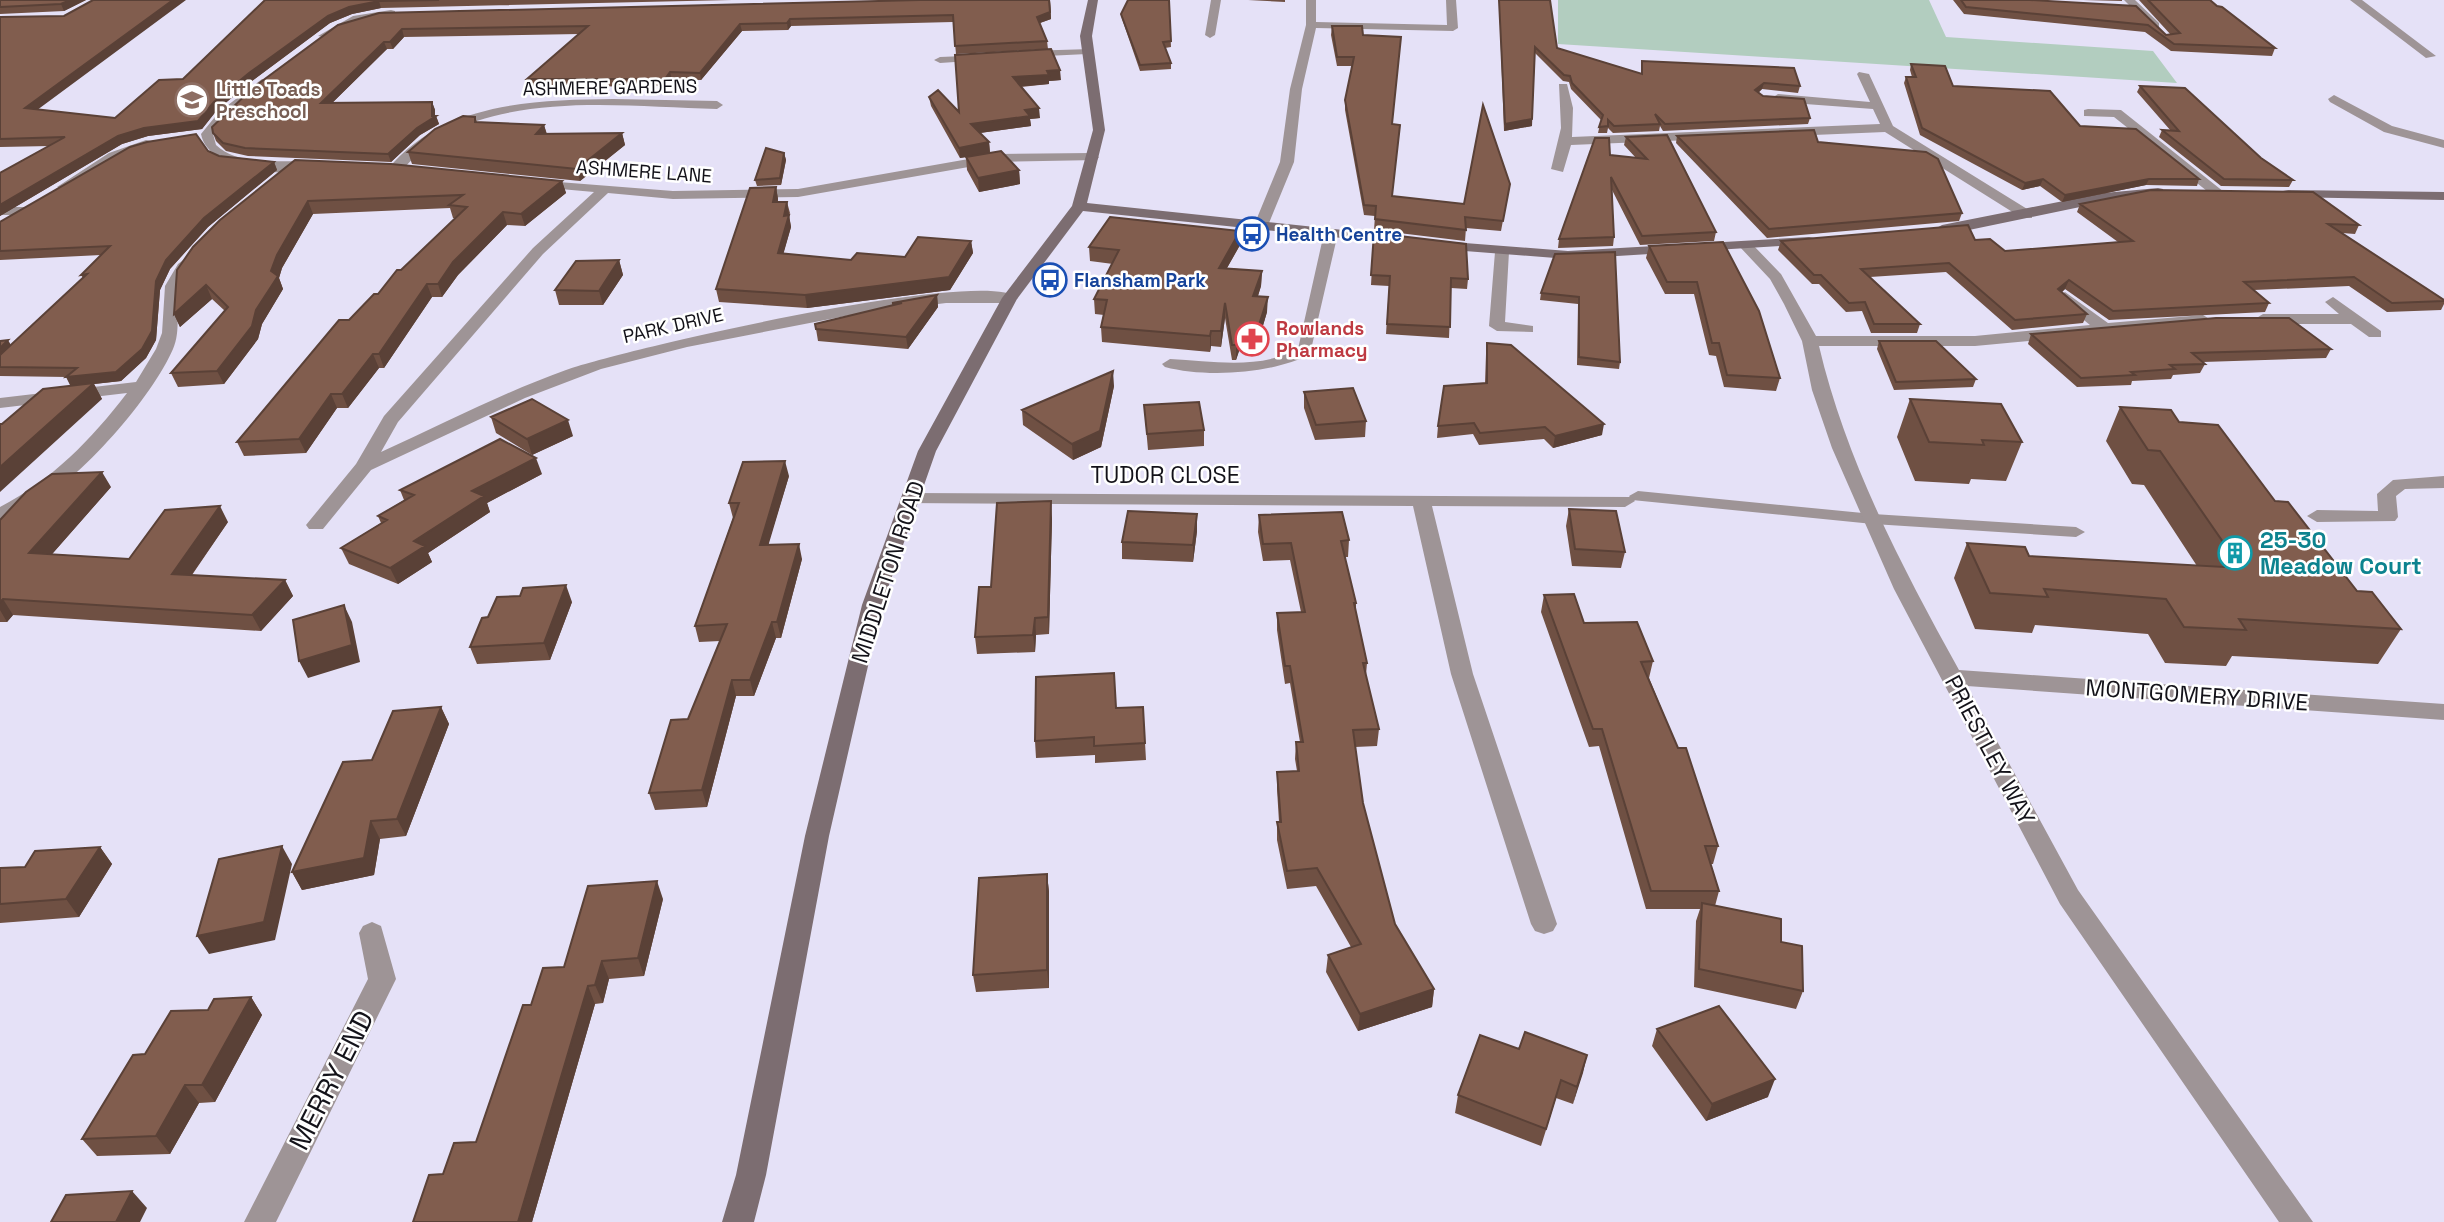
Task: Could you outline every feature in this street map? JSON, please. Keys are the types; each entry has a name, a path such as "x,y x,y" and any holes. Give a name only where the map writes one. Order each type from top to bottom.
{"main road":[{"name":"MIDDLETON ROAD","path":"738,1222 751,1175 817,836 872,605 927,451 1010,298 1079,206 1099,130 1086,36 1093,0"},
{"path":"1928,230 2027,215 2127,194 2223,192"},
{"path":"2269,193 2444,196"},
{"path":"1079,206 1262,223 1502,252 1568,255 1825,240"}],"street":[{"path":"1262,223 1287,162 1296,89 1311,25 1311,0"},
{"path":"1311,25 1453,28 1451,0"},
{"path":"2355,0 2431,56"},
{"path":"2129,5 2161,31"},
{"path":"314,44 336,27 357,18 408,12"},
{"path":"1007,56 1087,51"},
{"path":"940,60 994,57"},
{"path":"275,73 201,135 210,149 225,158 294,167 332,168"},
{"path":"1863,74 1888,128 1917,151 2027,215"},
{"path":"1558,169 1566,141 1569,105 1563,87"},
{"path":"1762,96 1792,106 1878,106"},
{"path":"2334,99 2388,129 2444,144"},
{"name":"ASHMERE GARDENS","path":"421,171 389,169 439,131 506,109 560,104 718,105"},
{"path":"2088,113 2117,113 2223,192"},
{"path":"1566,141 1620,142 1799,128 1888,128"},
{"path":"0,225 114,156 160,141"},
{"name":"ASHMERE LANE","path":"526,181 604,190 711,195 798,193 997,158 1092,157"},
{"path":"276,182 294,167"},
{"name":"PARK DRIVE","path":"316,525 364,466 390,420 538,251 604,190"},
{"path":"0,211 36,203"},
{"path":"0,514 56,481 97,440 139,387 160,359 171,332 169,291 176,275 207,243"},
{"name":"PRIESTLEY WAY","path":"1746,246 1776,277 1810,341 1821,390 1840,448 1905,590 2069,897 2297,1222"},
{"path":"1502,252 1497,326 1527,329"},
{"path":"2065,297 2104,328"},
{"name":"PARK DRIVE","path":"364,466 562,377 666,346 868,306 943,298 1010,298"},
{"path":"2333,302 2375,334"},
{"path":"2250,320 2355,319"},
{"path":"1810,341 1975,341 2104,328 2225,320"},
{"path":"0,403 139,387"},
{"path":"2317,516 2388,517 2386,494 2400,484 2444,482"},
{"name":"TUDOR CLOSE","path":"910,499 1632,499"},
{"path":"1421,500 1462,674 1544,924"},
{"name":"MONTGOMERY DRIVE","path":"1950,677 2441,716"},
{"name":"MERRY END","path":"260,1222 382,979 372,933"}],"lane":[{"path":"1210,35 1216,0"},
{"path":"1170,364 1261,366 1289,361 1306,351 1331,233"},
{"path":"1632,499 1873,519 2076,531"}],"green space":[{"path":"1558,0 1929,0 1946,37 2153,51 2177,83 1558,44"}],"building":[{"path":"0,0 70,0 61,4 0,7"},
{"path":"93,0 173,0 25,108 115,118 159,80 183,79 265,0 439,0 379,1 349,7 328,16 249,73 214,102 198,121 144,128 118,136 0,205 0,173 65,137 0,139 0,17 64,16"},
{"path":"920,0 1049,0 1050,12 1037,17 1047,41 955,46 953,15 790,19 787,23 740,24 700,73 670,72 665,79 527,79 588,26 402,29 390,42 384,42 321,103 432,102 432,116 436,116 417,128 388,154 245,148 223,143 213,133 212,127 254,87 338,25 379,13"},
{"path":"1128,0 1169,0 1171,41 1163,42 1171,63 1140,65 1121,14"},
{"path":"1499,0 1550,0 1557,48 1642,74 1642,61 1794,68 1800,86 1764,83 1755,90 1763,96 1804,99 1810,118 1665,124 1655,114 1660,124 1614,126 1608,120 1608,126 1599,127 1603,115 1572,83 1570,76 1564,75 1535,47 1532,119 1505,124"},
{"path":"1961,0 2030,0 2136,6 2166,35 2180,33 2148,0 2210,0 2275,48 2174,44 2148,25 1966,7"},
{"path":"1332,26 1362,26 1363,35 1401,37 1392,124 1400,125 1392,196 1464,204 1483,105 1510,184 1503,221 1465,217 1466,230 1375,219 1376,206 1364,205 1345,100 1354,57 1337,57"},
{"path":"1051,49 1060,70 1047,71 1049,75 1013,77 1039,108 1025,110 1030,116 971,124 989,142 959,148 929,97 938,90 959,112 955,55"},
{"path":"1911,64 1945,66 1953,86 2050,91 2080,126 2136,129 2199,179 2149,179 2065,195 2043,179 2025,183 1922,128 1906,77 1916,77"},
{"path":"2140,86 2185,88 2261,158 2293,180 2224,179 2162,130 2179,131"},
{"path":"463,116 475,117 475,122 544,125 536,134 622,133 577,169 408,152 435,129"},
{"path":"1814,130 1818,142 1926,152 1938,159 1962,213 1769,229 1677,136"},
{"path":"196,134 208,151 219,156 274,162 204,218 166,260 156,281 152,331 142,349 116,372 66,377 77,368 0,367 0,355 87,274 81,275 110,246 0,251 0,222 130,147"},
{"path":"1667,135 1716,232 1642,236 1611,177 1614,237 1559,239 1595,138 1609,138 1610,155 1647,159 1626,137"},
{"path":"766,148 784,153 780,178 755,180"},
{"path":"1001,151 1019,170 978,178 966,157"},
{"path":"295,160 391,164 562,181 521,214 503,212 453,262 438,284 427,284 379,354 373,354 342,394 331,394 299,439 237,442 339,320 349,320 374,294 378,294 397,270 401,270 467,207 449,205 463,195 308,201 277,255 271,271 278,276 256,310 252,326 217,371 171,373 228,307 206,285 174,314 177,270 193,247 220,220"},
{"path":"776,187 773,202 787,202 784,216 789,215 778,253 851,260 857,253 905,257 918,237 971,241 949,277 805,295 716,289 750,188"},
{"path":"2151,190 2313,192 2359,225 2328,224 2444,301 2392,303 2354,277 2244,282 2269,303 2113,311 2069,280 2058,289 2087,314 2015,320 1949,263 1861,269 1920,324 1874,324 1865,302 1849,303 1821,275 1814,275 1781,241 1968,225 1975,240 1990,239 2005,251 2133,241 2080,204"},
{"path":"1110,217 1240,231 1219,268 1262,271 1253,296 1268,297 1256,334 1240,333 1236,345 1232,345 1225,303 1221,331 1211,331 1210,336 1101,327 1107,300 1094,299 1119,250 1089,247"},
{"path":"1374,233 1466,244 1468,279 1451,278 1450,327 1387,324 1390,276 1371,275"},
{"path":"1723,242 1759,311 1780,378 1727,375 1719,343 1712,343 1697,282 1667,282 1649,246"},
{"path":"1615,252 1620,362 1579,357 1579,297 1541,293 1555,254"},
{"path":"619,260 599,291 555,290 576,261"},
{"path":"937,295 906,337 816,329 815,324 902,303 892,303"},
{"path":"2216,318 2289,318 2331,349 2192,353 2205,364 2170,365 2175,369 2131,372 2135,375 2081,378 2031,334"},
{"path":"1879,341 1936,341 1976,379 1896,382"},
{"path":"1487,343 1511,345 1604,424 1555,436 1545,427 1480,433 1474,423 1438,426 1444,386 1487,383"},
{"path":"1113,371 1100,431 1072,444 1022,410"},
{"path":"94,383 0,467 0,424 43,389"},
{"path":"1353,388 1366,421 1316,425 1304,392"},
{"path":"532,399 568,420 527,439 491,417"},
{"path":"1910,399 2001,404 2022,442 1982,440 1984,445 1929,442"},
{"path":"1199,402 1204,430 1147,434 1144,405"},
{"path":"2120,407 2171,410 2179,422 2218,425 2275,501 2288,502 2357,591 2372,592 2401,629 2239,619 2246,630 2184,627 2166,599 2044,589 2048,597 1990,593 1967,543 2025,547 2029,556 2241,568 2160,451 2148,450"},
{"path":"500,439 536,458 472,491 484,496 414,541 425,546 390,568 341,548 387,520 378,516 414,495 400,490"},
{"path":"785,461 760,545 799,544 777,622 772,622 750,680 732,680 702,790 649,793 671,720 688,719 727,624 695,626 739,503 729,503 743,462"},
{"path":"102,472 29,553 129,559 165,510 220,506 172,574 285,580 252,615 3,599 0,602 0,520 26,492 52,474"},
{"path":"1051,501 1048,617 1035,618 1033,635 975,637 979,587 991,587 997,503"},
{"path":"1569,509 1616,511 1625,552 1575,549"},
{"path":"1128,511 1197,514 1193,545 1122,542"},
{"path":"1342,512 1349,540 1341,541 1367,663 1363,663 1379,729 1353,730 1363,803 1395,924 1434,989 1360,1014 1328,955 1361,944 1317,868 1287,871 1277,822 1281,822 1277,772 1299,771 1296,742 1303,742 1290,666 1285,666 1277,613 1305,612 1291,543 1263,544 1259,515"},
{"path":"566,585 544,643 470,647 482,618 488,617 497,597 520,596 523,588"},
{"path":"1574,594 1584,623 1637,622 1653,661 1641,662 1678,748 1686,748 1718,846 1705,846 1719,891 1651,891 1602,729 1593,729 1544,595"},
{"path":"344,605 352,645 299,661 293,620"},
{"path":"1114,673 1116,708 1143,707 1145,743 1094,746 1094,737 1035,741 1036,677"},
{"path":"441,707 397,819 371,821 364,858 292,872 343,762 372,760 393,711"},
{"path":"282,846 264,922 197,936 219,859"},
{"path":"100,847 66,899 0,904 0,868 25,867 35,851"},
{"path":"1047,874 1047,970 973,975 979,878"},
{"path":"657,881 638,958 602,961 595,985 588,986 518,1222 413,1222 429,1175 443,1174 454,1143 476,1142 523,1005 531,1005 543,968 564,967 588,886"},
{"path":"1702,903 1781,919 1781,942 1802,946 1803,991 1699,969"},
{"path":"251,997 202,1085 185,1085 156,1136 82,1139 133,1055 145,1054 171,1011 208,1010 214,999"},
{"path":"1719,1006 1775,1079 1712,1104 1657,1029"},
{"path":"1525,1032 1587,1055 1577,1087 1561,1080 1546,1129 1458,1095 1480,1035 1519,1049"},
{"path":"132,1191 116,1222 51,1222 66,1195"}],"place":[{"name":"Little Toads Preschool","path":"192,100"},
{"name":"Health Centre","path":"1252,234"},
{"name":"Flansham Park","path":"1050,280"},
{"name":"Rowlands Pharmacy","path":"1252,339"},
{"name":"25-30 Meadow Court","path":"2235,553"}]}
